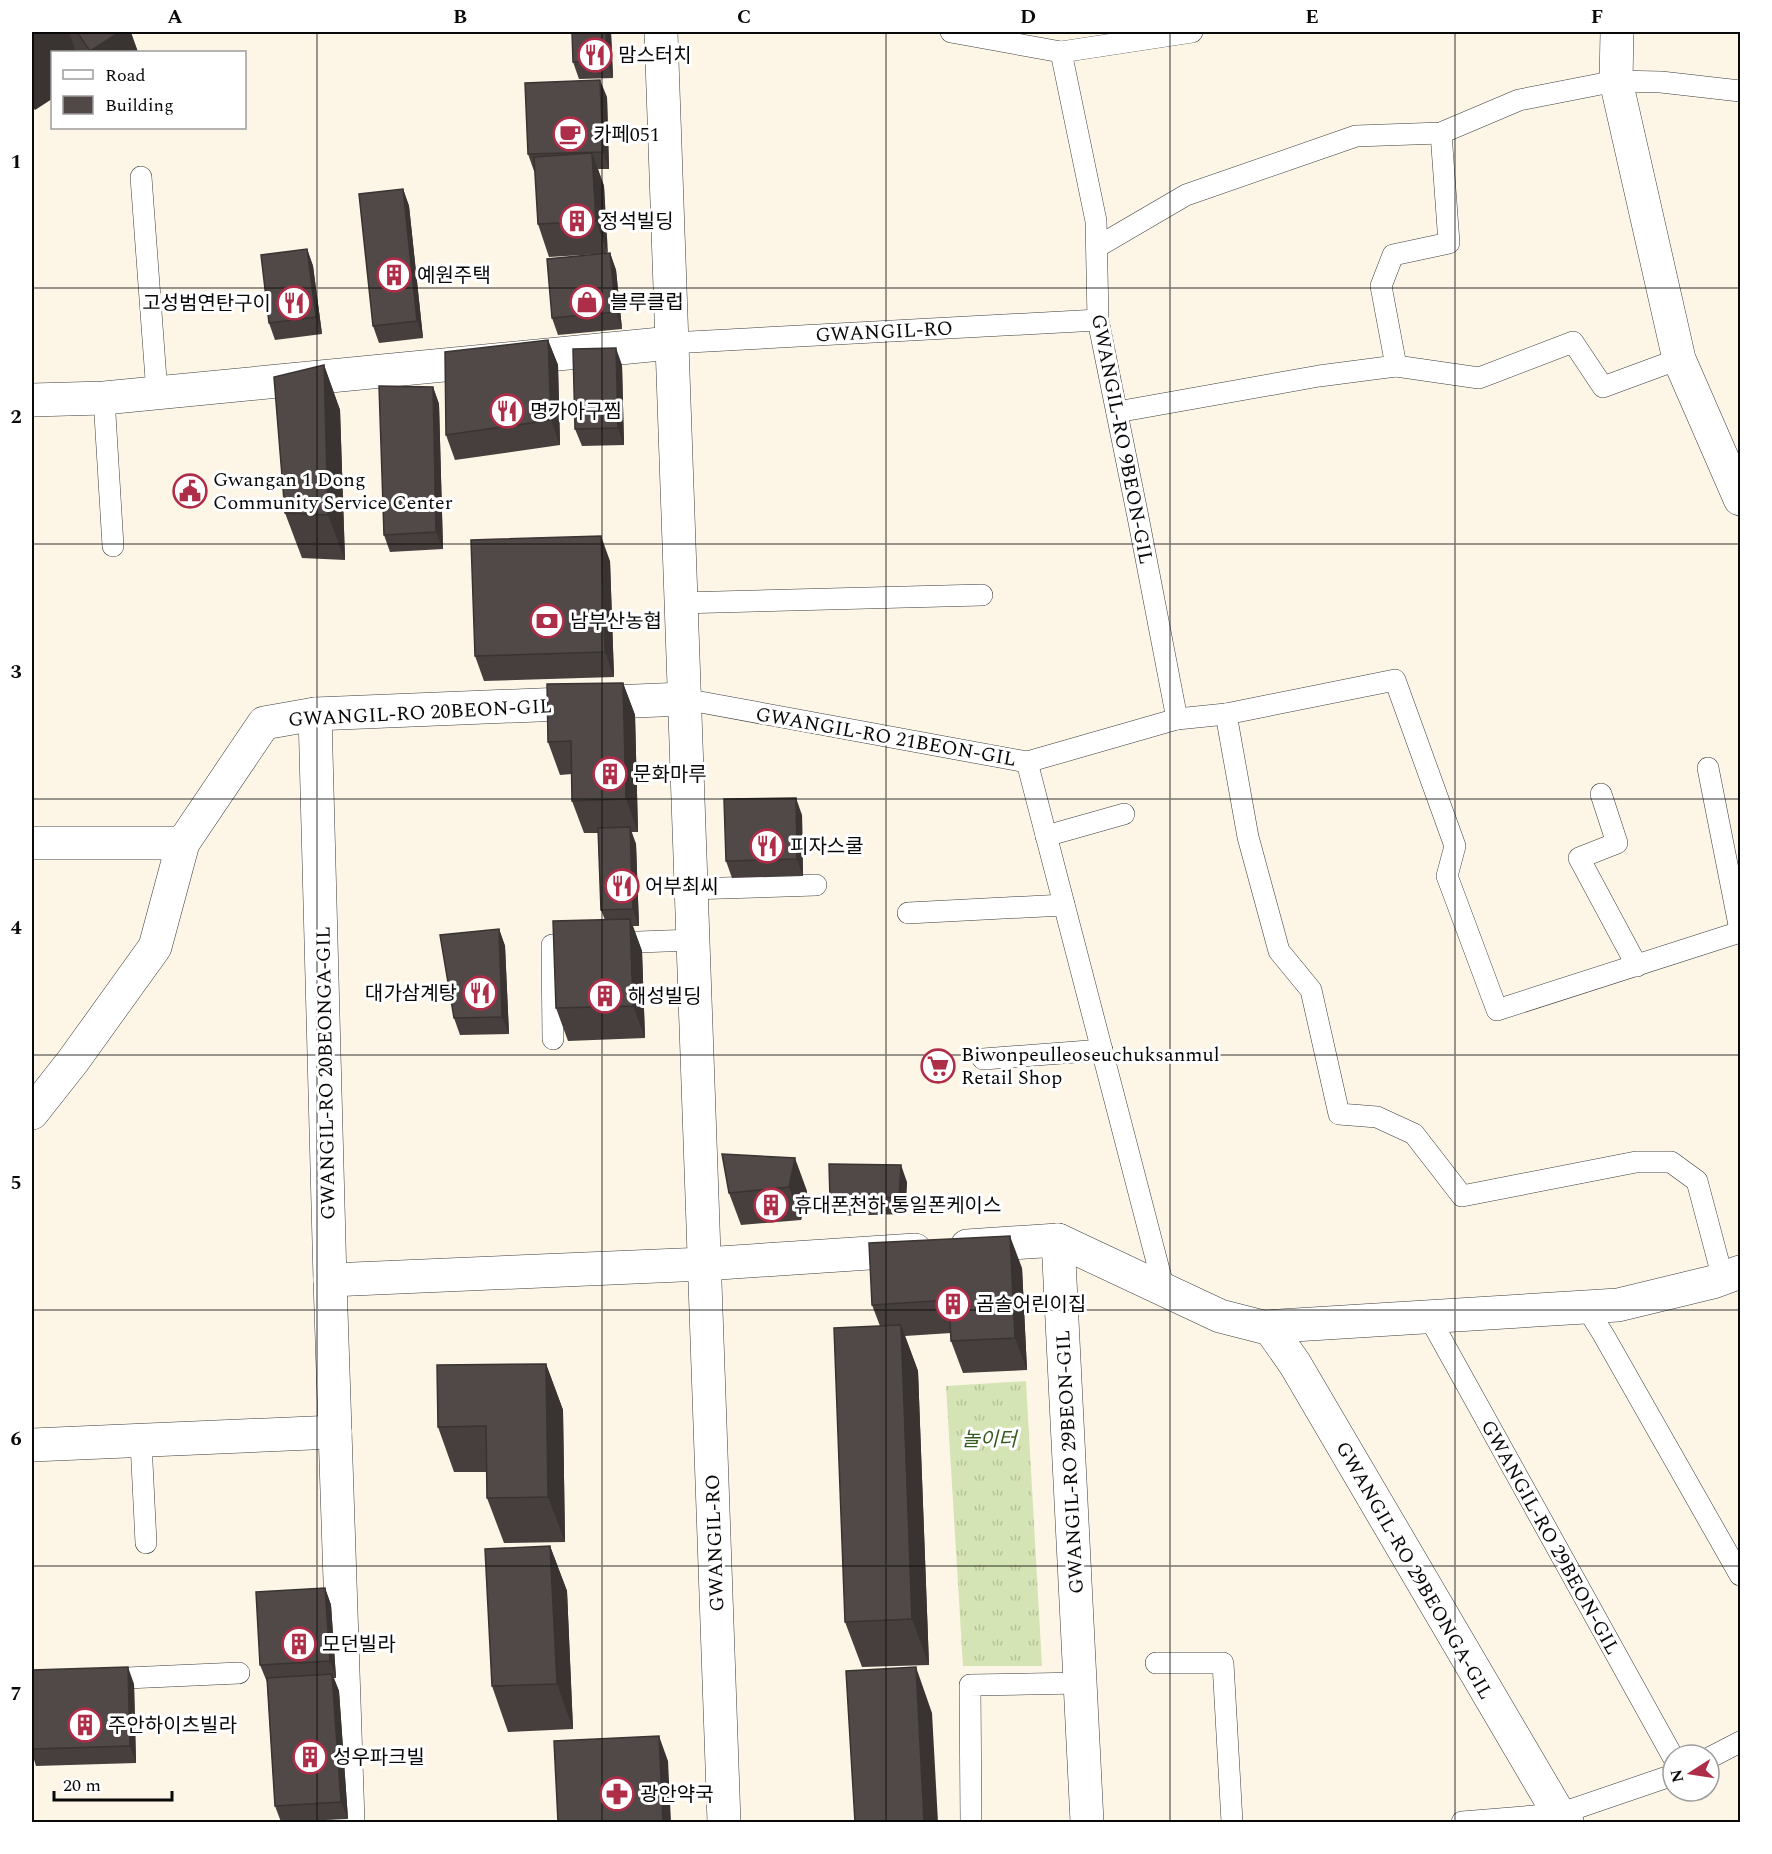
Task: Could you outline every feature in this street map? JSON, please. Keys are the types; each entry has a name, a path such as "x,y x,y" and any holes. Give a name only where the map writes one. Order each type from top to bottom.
{"street":[{"name":"GWANGIL-RO","path":"661,32 723,1822"},
{"path":"1617,32 1616,81 1679,359 1740,499"},
{"path":"32,400 104,398 671,343"},
{"name":"GWANGIL-RO 20BEON-GIL","path":"32,1113 73,1061 155,947 183,843 264,723 315,714 684,699"},
{"name":"GWANGIL-RO 20BEONGA-GIL","path":"315,714 330,1280 348,1822"},
{"path":"32,843 183,843"},
{"path":"330,1280 704,1264 1058,1240 1220,1316 1269,1327 1618,1305 1732,1275"},
{"name":"GWANGIL-RO 29BEON-GIL","path":"1058,1240 1087,1822"},
{"name":"GWANGIL-RO 29BEONGA-GIL","path":"1269,1327 1295,1364 1563,1818"},
{"path":"32,1445 335,1432"}],"lane":[{"path":"951,32 990,35 1061,52 1192,32"},
{"name":"GWANGIL-RO 9BEON-GIL","path":"1061,52 1096,222 1098,320 1177,719"},
{"path":"1097,247 1186,195 1356,136 1441,133 1519,100 1616,81 1661,82 1740,91"},
{"path":"1396,366 1381,286 1393,255 1449,243 1441,133"},
{"path":"141,177 157,393"},
{"name":"GWANGIL-RO","path":"671,343 1098,320"},
{"path":"1117,412 1319,376 1396,366 1479,378 1573,342 1604,387 1679,359"},
{"path":"104,398 113,546"},
{"path":"680,603 982,595"},
{"name":"GWANGIL-RO 21BEON-GIL","path":"684,699 1027,762 1177,719 1226,714 1395,680 1455,846 1447,876 1497,1010 1740,931 1708,768"},
{"path":"1226,714 1248,837 1279,951 1311,990 1339,1114 1377,1117 1414,1134 1462,1196 1636,1162 1671,1162 1697,1181 1732,1275"},
{"path":"1027,762 1164,1289"},
{"path":"1601,794 1617,843 1579,858 1636,966"},
{"path":"1046,836 1124,814"},
{"path":"690,889 816,885"},
{"path":"908,913 1064,905"},
{"path":"553,1039 552,945 693,940"},
{"path":"984,1059 1102,1050"},
{"path":"1586,1307 1740,1575"},
{"name":"GWANGIL-RO 29BEON-GIL","path":"1429,1317 1665,1743"},
{"path":"141,1442 146,1543"},
{"path":"1156,1663 1222,1663 1232,1822"},
{"path":"89,1680 239,1673"},
{"path":"971,1822 970,1685 1080,1683"},
{"path":"1721,1752 1740,1742"},
{"path":"1462,1822 1563,1818 1661,1780"}],"green space":[{"name":"놀이터","path":"1026,1381 1042,1666 963,1666 946,1386"}],"building":[{"path":"77,32 120,32 90,51"},
{"path":"572,32 606,32 607,61 573,62"},
{"name":"카페051","path":"600,80 603,152 528,154 525,83"},
{"path":"592,153 596,221 538,224 534,157"},
{"name":"예원주택","path":"403,189 417,321 373,326 359,194"},
{"name":"고성범연탄구이","path":"307,249 316,317 269,323 261,255"},
{"name":"블루클럽","path":"610,253 616,312 552,318 547,259"},
{"name":"명가아구찜","path":"548,340 551,420 446,435 445,352"},
{"path":"616,348 618,428 575,429 573,349"},
{"path":"324,365 328,515 285,513 274,377"},
{"path":"379,386 433,387 436,532 384,535"},
{"name":"남부산농협","path":"601,536 605,652 475,656 471,540"},
{"path":"623,683 626,799 572,801 571,741 548,742 547,684"},
{"name":"피자스쿨","path":"796,798 797,859 726,861 724,799"},
{"name":"어부최씨","path":"630,827 633,909 601,910 598,828"},
{"path":"630,919 633,1006 556,1008 553,921"},
{"name":"대가삼계탕","path":"499,929 502,1017 454,1018 440,935"},
{"path":"722,1154 795,1158 789,1187 729,1193"},
{"path":"829,1164 901,1165 899,1197 830,1199"},
{"path":"1010,1236 1015,1338 951,1341 949,1300 872,1305 869,1243"},
{"path":"901,1325 912,1619 845,1622 834,1328"},
{"path":"546,1364 548,1497 487,1498 486,1426 438,1427 437,1365"},
{"path":"550,1546 557,1684 492,1686 485,1549"},
{"name":"모던빌라","path":"325,1588 330,1661 260,1665 256,1592"},
{"name":"주안하이츠빌라","path":"128,1667 130,1746 32,1749 32,1670"},
{"path":"916,1667 924,1822 855,1822 846,1671"},
{"name":"성우파크빌","path":"332,1674 341,1802 275,1806 267,1678"},
{"name":"광안약국","path":"659,1736 663,1822 558,1822 554,1741"}],"place":[{"name":"맘스터치","path":"595,55"},
{"name":"카페051","path":"570,134"},
{"name":"정석빌딩","path":"577,221"},
{"name":"예원주택","path":"394,275"},
{"name":"블루클럽","path":"587,302"},
{"name":"고성범연탄구이","path":"294,303"},
{"name":"명가아구찜","path":"507,411"},
{"name":"Gwangan 1 Dong Community Service Center","path":"190,491"},
{"name":"남부산농협","path":"547,621"},
{"name":"문화마루","path":"610,774"},
{"name":"피자스쿨","path":"767,846"},
{"name":"어부최씨","path":"622,886"},
{"name":"대가삼계탕","path":"480,993"},
{"name":"해성빌딩","path":"605,996"},
{"name":"Biwonpeulleoseuchuksanmul Retail Shop","path":"938,1066"},
{"name":"휴대폰천하 통일폰케이스","path":"771,1205"},
{"name":"곰솔어린이집","path":"953,1304"},
{"name":"모던빌라","path":"299,1644"},
{"name":"주안하이츠빌라","path":"85,1725"},
{"name":"성우파크빌","path":"310,1757"},
{"name":"광안약국","path":"617,1794"}]}
